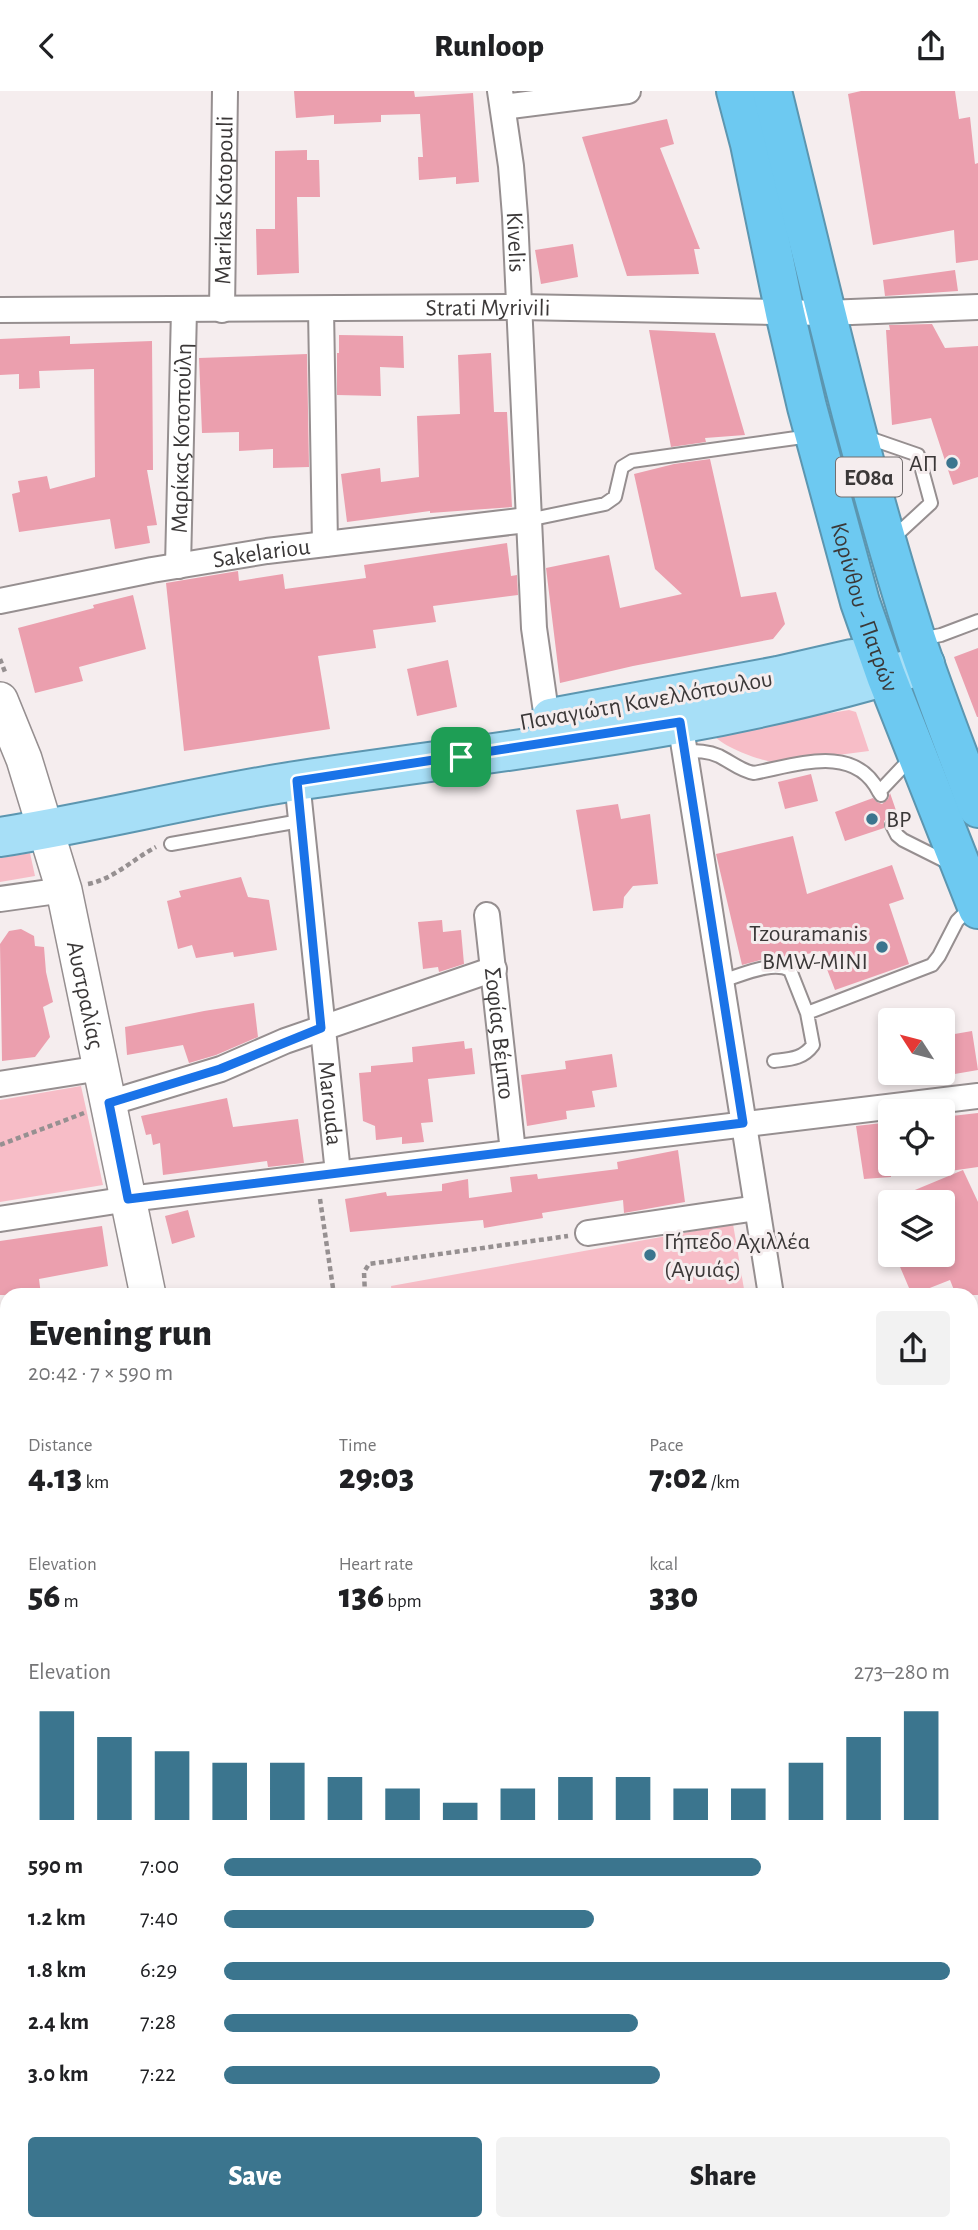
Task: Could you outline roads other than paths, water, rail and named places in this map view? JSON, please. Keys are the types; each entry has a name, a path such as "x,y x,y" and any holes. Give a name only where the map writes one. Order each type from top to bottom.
{"highway":[{"name":"Κορίνθου - Πατρών","path":"736,91 814,435 860,602 972,894"},
{"name":"Κορίνθου - Πατρών","path":"772,91 826,313 888,544 921,652 978,808"}],"main road":[{"name":"Παναγιώτη Κανελλόπουλου","path":"0,812 43,818 297,781 682,737 784,703 882,664 921,652"},
{"name":"Παναγιώτη Κανελλόπουλου","path":"0,837 43,818 547,719 778,676 882,664"},
{"name":"Αυστραλίας","path":"0,700 24,759 64,890 147,1288"}],"street":[{"name":"Marikas Kotopouli","path":"222,310 225,91"},
{"path":"501,99 628,91"},
{"name":"Kivelis","path":"501,99 515,216 534,628 547,719"},
{"name":"Strati Myrivili","path":"0,310 519,307 826,313 978,307"},
{"path":"321,309 325,544"},
{"name":"Μαρίκας Κοτοπούλη","path":"178,566 184,310"},
{"name":"Sakelariou","path":"0,601 267,551 527,520"},
{"path":"682,737 770,1288"},
{"name":"Marouda","path":"297,781 321,1028 327,1175"},
{"path":"0,899 64,890"},
{"name":"Σοφίας Βέμπο","path":"487,915 513,1151"},
{"path":"109,1103 212,1072 321,1028 494,969"},
{"path":"0,1084 101,1068"},
{"path":"0,1219 128,1199 978,1096"},
{"path":"588,1233 757,1208"}],"lane":[{"path":"858,434 918,455 931,503 888,544"},
{"path":"527,520 605,504 615,497 622,467 632,461 814,435"},
{"path":"921,652 941,635 978,621"},
{"path":"682,737 704,751 754,773 817,762 850,764 870,775 880,794 916,753"},
{"path":"171,844 300,821"},
{"path":"807,1013 932,965 972,894 897,835 892,825"},
{"path":"721,981 783,966 790,970 807,1013 813,1045 807,1053 798,1058 774,1061"}],"place":[{"name":"ΑΠ","path":"952,463"},
{"name":"BP","path":"872,819"},
{"name":"Tzouramanis BMW-MINI","path":"882,947"},
{"name":"Γήπεδο Αχιλλέα (Αγυιάς)","path":"650,1255"}]}
